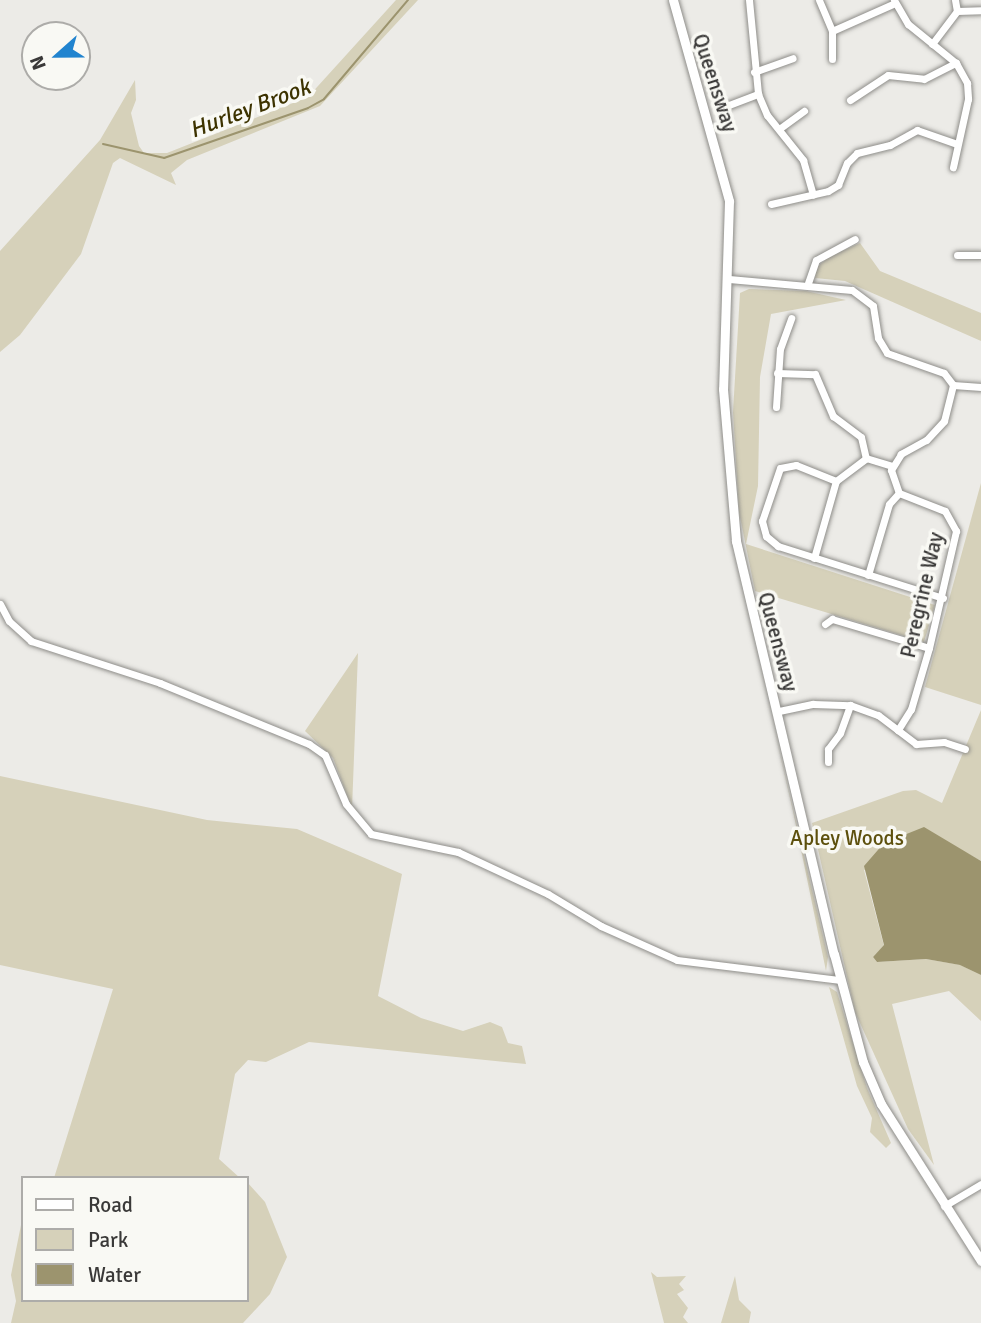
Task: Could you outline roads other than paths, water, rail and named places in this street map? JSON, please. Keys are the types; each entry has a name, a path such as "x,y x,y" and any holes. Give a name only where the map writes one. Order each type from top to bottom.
{"main road":[{"name":"Queensway","path":"673,0 683,48 722,165 729,201 729,279 723,389 729,486 744,581 779,711 841,980 863,1062 881,1104 981,1261"}],"street":[{"path":"749,0 758,94 803,160 813,195"},
{"path":"819,0 832,30 832,59"},
{"path":"954,0 957,11"},
{"path":"832,30 894,1 908,24 956,63 967,83 968,100 953,167"},
{"path":"957,11 981,10"},
{"path":"932,44 957,11"},
{"path":"754,72 793,58"},
{"path":"850,100 888,75 924,79 956,63"},
{"path":"721,108 758,94"},
{"path":"779,128 804,111"},
{"path":"771,204 813,195 838,185 847,163 857,153 890,145 917,130 957,144"},
{"path":"808,282 816,260 855,239"},
{"path":"957,255 981,255"},
{"path":"729,279 808,282 862,295 877,313 884,349 944,373 953,385 981,387"},
{"path":"776,407 778,373 791,318"},
{"path":"778,373 815,374 834,416 862,437 866,458"},
{"path":"868,575 889,504 899,493 892,481 892,466 901,454 926,440 944,421 953,385"},
{"path":"866,458 892,466"},
{"path":"814,558 836,481 866,458"},
{"path":"836,481 791,464 780,468 774,476 763,530 778,546 943,598"},
{"name":"Peregrine Way","path":"898,730 911,709 943,598 954,550 955,523 945,511 899,493"},
{"path":"0,604 9,621 31,641 160,683 309,744 325,755 346,804 370,834 458,852 548,894 600,926 677,960 841,980"},
{"path":"825,624 832,619 929,648"},
{"path":"779,711 813,704 850,705 878,715 916,744 944,742 965,749"},
{"path":"828,762 828,749 840,733 850,705"},
{"path":"944,1206 981,1184"}],"water":[{"path":"924,827 981,861 981,975 960,965 926,959 877,962 873,957 884,945 864,866 884,843"}],"waterway":[{"name":"Hurley Brook","path":"103,144 164,158 308,108 324,99 408,0"}],"park label":[{"name":"Apley Woods","path":"847,838"}]}
